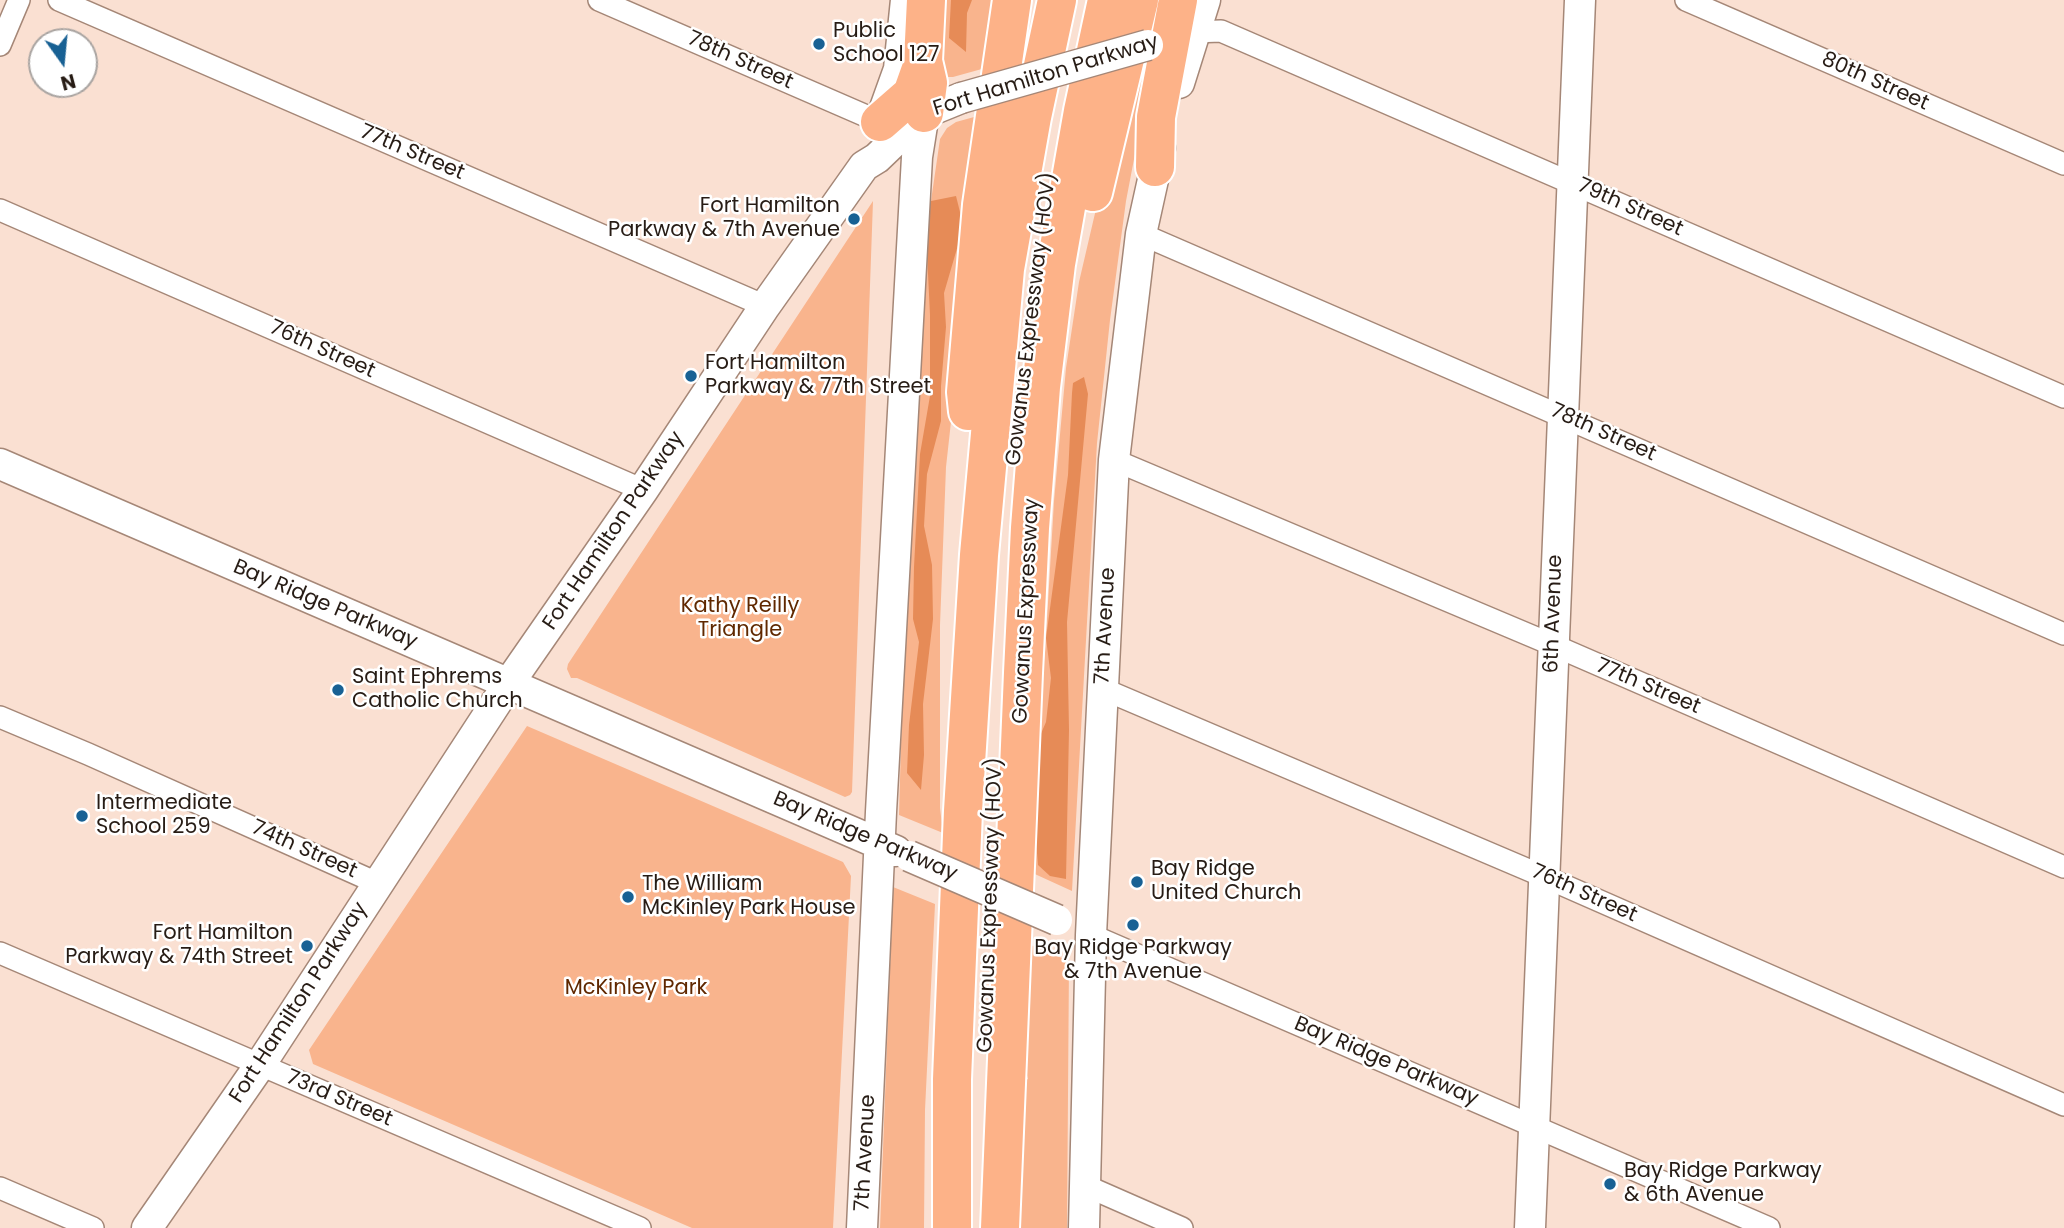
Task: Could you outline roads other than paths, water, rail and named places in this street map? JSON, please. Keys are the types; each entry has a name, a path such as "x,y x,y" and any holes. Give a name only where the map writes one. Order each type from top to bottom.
{"highway":[{"path":"880,122 912,94 923,61 926,0"},
{"path":"979,555 967,392 982,205 1012,0"},
{"path":"953,1228 952,1079 963,811 979,555 1005,269 1032,117 1057,0"},
{"name":"Gowanus Expressway (HOV)","path":"979,1228 997,718 1019,402 1034,259 1053,141 1084,0"},
{"name":"Gowanus Expressway","path":"1000,1228 1030,528 1041,387 1056,264 1083,111 1107,0"},
{"path":"1041,387 1088,214 1139,0"},
{"path":"1154,167 1156,117 1173,29"},
{"path":"923,61 928,83 924,113"},
{"path":"940,1228 952,1079"}],"main road":[{"path":"866,163 899,69 906,0"},
{"path":"1173,29 1205,0"},
{"name":"6th Avenue","path":"1530,1228 1580,0"},
{"name":"Fort Hamilton Parkway","path":"147,1228 260,1065 509,683 643,490 765,306 866,163 877,158 924,113 961,98 1173,29"},
{"name":"7th Avenue","path":"862,1228 879,843 917,157 924,113"},
{"name":"7th Avenue","path":"1084,1228 1091,935 1114,460 1141,234 1154,167"},
{"name":"Bay Ridge Parkway","path":"0,464 1091,935"}],"street":[{"path":"0,45 19,0"},
{"name":"77th Street","path":"59,0 765,306"},
{"name":"78th Street","path":"599,0 880,122"},
{"name":"80th Street","path":"1686,0 2064,164"},
{"name":"79th Street","path":"1173,29 1221,31 2064,397"},
{"name":"76th Street","path":"0,210 643,490"},
{"name":"78th Street","path":"1141,234 2064,634"},
{"name":"77th Street","path":"1114,460 1553,645 2064,867"},
{"name":"76th Street","path":"1102,689 1545,877 2064,1105"},
{"name":"74th Street","path":"0,718 88,754 377,883"},
{"name":"Bay Ridge Parkway","path":"1091,935 1769,1228"},
{"name":"73rd Street","path":"0,953 640,1228"},
{"path":"1084,1185 1182,1228"},
{"path":"0,1188 93,1228"}],"place":[{"name":"Public School 127","path":"819,44"},
{"name":"Fort Hamilton Parkway & 7th Avenue","path":"854,219"},
{"name":"Fort Hamilton Parkway & 77th Street","path":"691,376"},
{"name":"Saint Ephrems Catholic Church","path":"338,690"},
{"name":"Intermediate School 259","path":"82,816"},
{"name":"Bay Ridge United Church","path":"1137,882"},
{"name":"The William McKinley Park House","path":"628,897"},
{"name":"Bay Ridge Parkway & 7th Avenue","path":"1133,925"},
{"name":"Fort Hamilton Parkway & 74th Street","path":"307,946"},
{"name":"Bay Ridge Parkway & 6th Avenue","path":"1610,1184"}],"park label":[{"name":"Kathy Reilly Triangle","path":"740,619"},
{"name":"McKinley Park","path":"636,989"}]}
